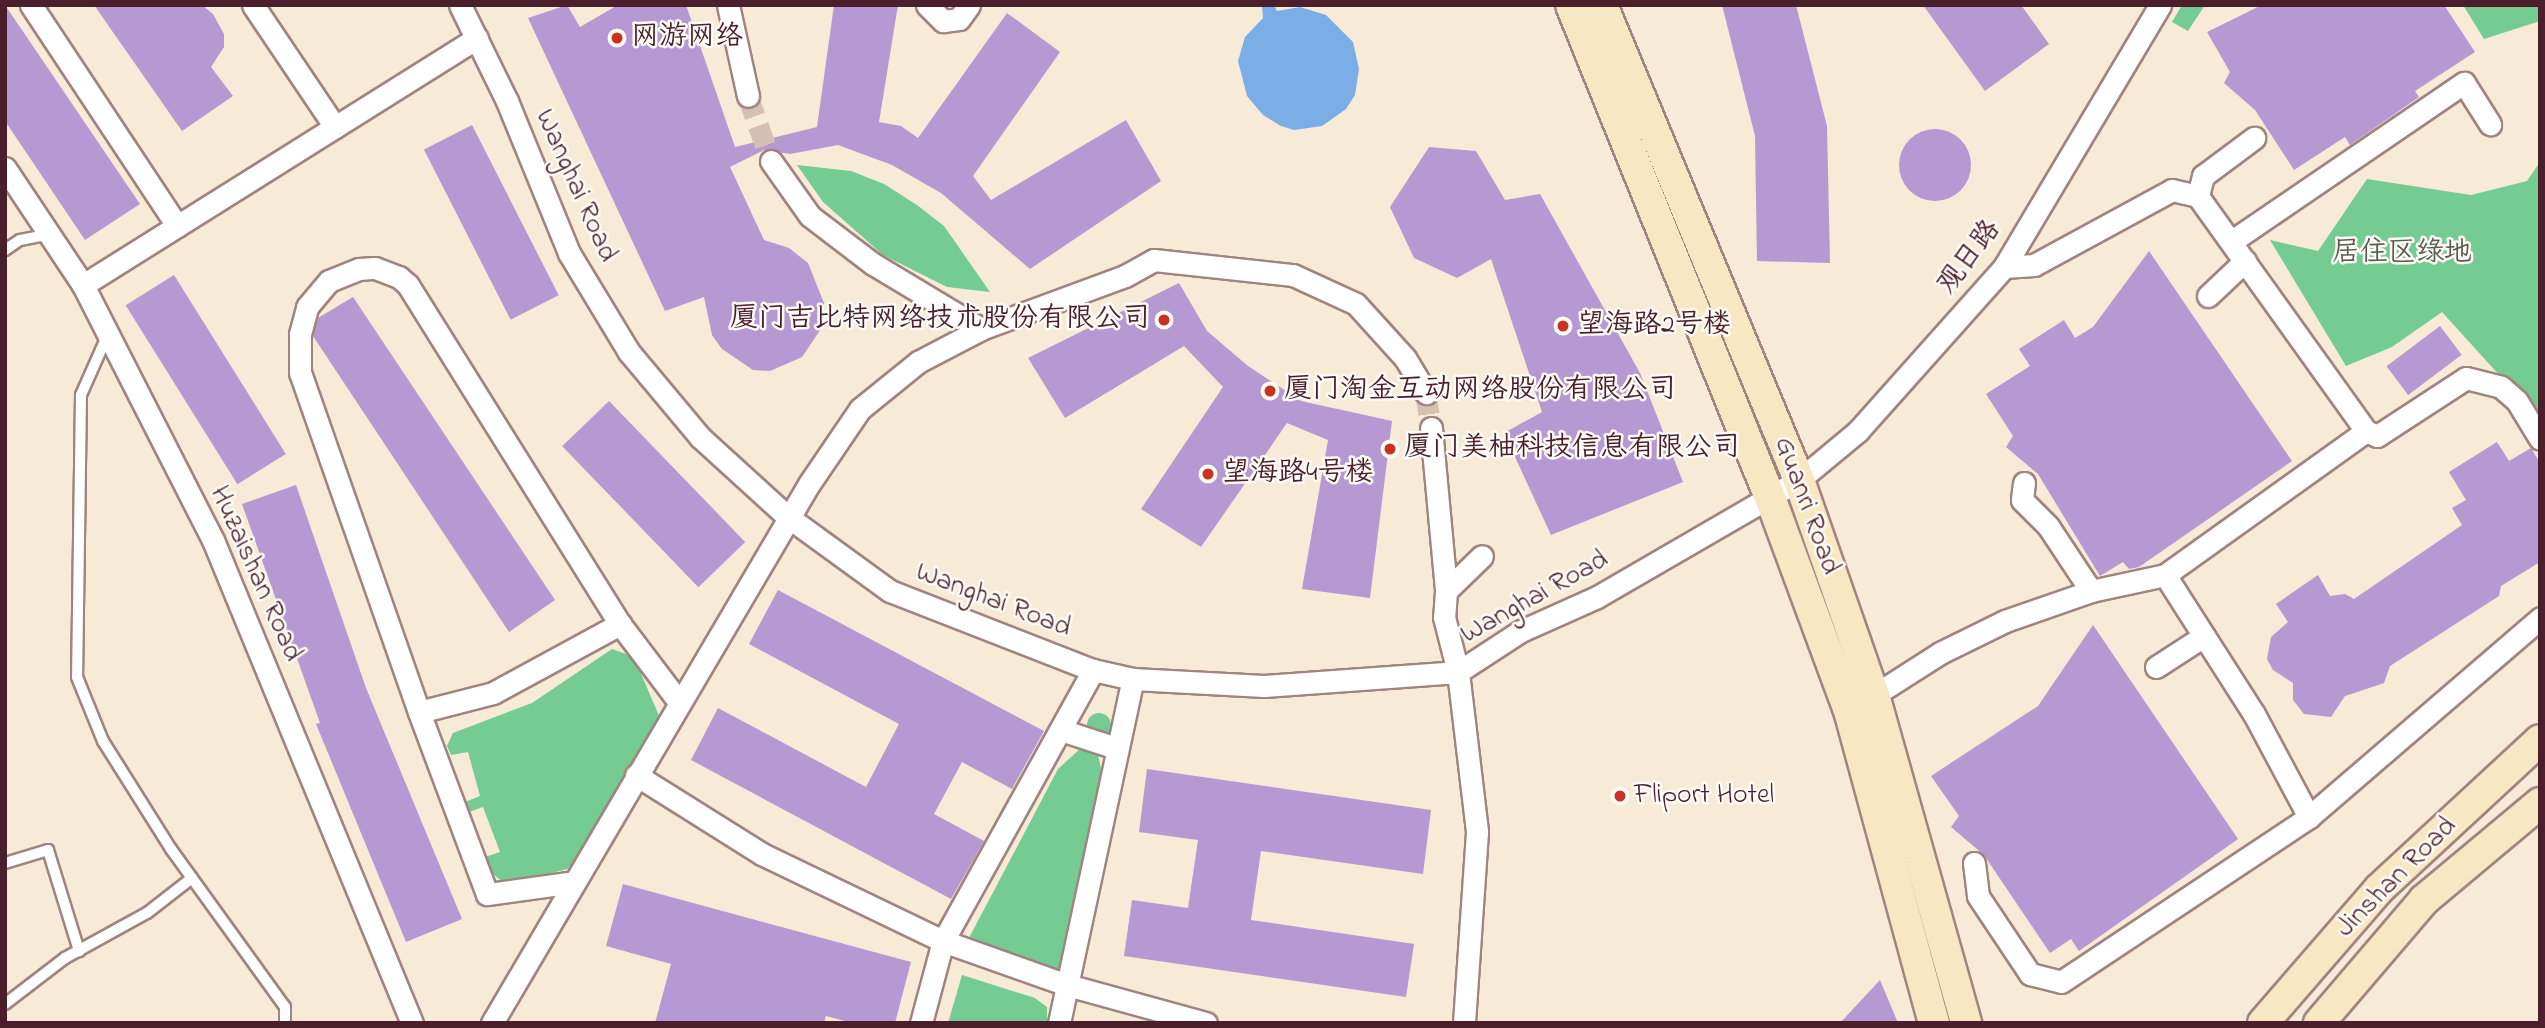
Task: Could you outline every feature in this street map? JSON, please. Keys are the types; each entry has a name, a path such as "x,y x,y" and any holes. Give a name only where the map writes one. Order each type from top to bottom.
{"street":[{"path":"31,5 177,226"},
{"path":"253,5 335,127"},
{"name":"Wanghai Road","path":"460,5 507,100 569,253 629,352 700,437 788,517 890,592 1093,670 1133,678 1264,686 1458,672 1521,631 1597,597 1771,500"},
{"path":"728,5 748,96"},
{"path":"927,5 943,21 959,19 969,5"},
{"name":"Guanri Road","path":"1571,5 1771,500 1850,714 1934,1023"},
{"name":"Guanri Road","path":"1602,5 1799,481 1874,695 1966,1023"},
{"name":"观日路","path":"1771,500 1799,481 1858,431 2004,267 2160,5"},
{"path":"83,285 477,38"},
{"path":"2232,240 2464,83 2490,124"},
{"path":"2198,195 2203,176 2255,138"},
{"path":"771,161 810,216 873,264 981,329"},
{"name":"Huzaishan Road","path":"5,167 83,285 213,540 412,1023"},
{"path":"2004,267 2035,265 2172,190 2198,195 2366,431 2377,436 2466,378 2501,387 2517,401 2540,439"},
{"path":"492,1023 788,517 860,409 918,362 981,329 1125,276 1154,260 1293,275 1356,304 1405,358 1426,393"},
{"path":"2208,296 2245,261"},
{"path":"574,882 487,894 419,712 300,373 300,334 307,307 329,281 359,269 375,268 399,277 408,285 621,624 679,702"},
{"path":"1431,428 1447,591 1444,617 1458,672 1477,832 1464,1023"},
{"path":"1850,714 1874,695 1940,653 2005,621 2091,591 2165,575 2366,431"},
{"path":"2024,483 2022,500 2048,526 2091,591"},
{"path":"1447,591 1482,556"},
{"path":"2165,575 2254,714 2309,817"},
{"path":"1974,863 1978,896 2030,974 2061,982 2309,817 2540,618"},
{"path":"419,712 493,694 621,624"},
{"path":"2156,667 2204,636"},
{"path":"921,1023 943,941 1093,670"},
{"path":"1059,1023 1133,678"},
{"path":"1061,730 1116,748"},
{"name":"Jinshan Road","path":"2263,1023 2379,889 2540,740"},
{"path":"636,775 762,854 943,941 1067,985 1206,1023"},
{"name":"Jinshan Road","path":"2319,1023 2424,900 2540,803"}],"lane":[{"path":"5,250 20,240 50,234"},
{"path":"108,334 81,395 77,677 103,741 192,878 285,1007 285,1023"},
{"path":"5,863 48,850 79,951"},
{"path":"5,1004 79,951 147,913 192,878"}],"green space":[{"path":"2182,5 2205,5 2188,31 2172,22"},
{"path":"2463,5 2540,5 2540,21 2484,39"},
{"name":"居住区绿地","path":"2540,162 2540,420 2442,312 2392,347 2346,366 2270,240 2318,251 2367,179 2471,195 2527,181"},
{"path":"797,165 851,171 884,184 917,205 944,226 990,292 947,287 883,255 823,202"},
{"path":"612,649 629,655 639,669 660,718 580,859 567,869 506,885 491,872 485,857 500,852 483,807 469,812 465,802 480,796 468,752 451,755 447,746 453,733 532,703"},
{"path":"1099,713 1110,720 1111,725 1104,736 1099,737 1088,730 1087,725 1094,714"},
{"path":"1081,748 1098,755 1103,778 1061,970 1052,972 972,945 970,936 1058,769"},
{"path":"962,975 1035,998 1047,1007 1047,1023 948,1023"}],"water":[{"path":"1262,5 1274,5 1277,11 1300,7 1326,15 1353,42 1359,69 1355,95 1346,109 1322,126 1294,130 1281,126 1263,115 1247,96 1238,61 1245,37 1263,18"}],"building":[{"path":"5,5 140,204 85,240 5,121"},
{"path":"94,5 202,5 213,14 224,34 224,47 211,67 233,96 182,131"},
{"path":"567,5 580,27 618,5 686,5 735,147 817,127 834,5 898,5 879,122 901,126 918,138 1007,13 1060,52 973,176 991,200 1126,120 1161,181 1030,269 941,193 892,165 838,145 790,154 764,150 730,167 764,240 789,248 808,263 824,303 823,326 802,357 770,371 753,370 722,349 712,335 704,297 665,311 528,18"},
{"path":"1722,5 1796,5 1827,126 1830,263 1757,261 1755,136"},
{"path":"1923,5 2021,5 2049,44 1985,91"},
{"path":"2262,5 2444,5 2475,52 2415,91 2419,97 2350,145 2345,137 2294,170 2255,110 2224,83 2230,72 2207,32"},
{"path":"472,125 559,295 511,320 424,150"},
{"path":"1935,129 1955,135 1965,145 1971,165 1965,185 1955,195 1935,201 1915,195 1905,185 1899,165 1905,145 1915,135"},
{"name":"望海路2号楼","path":"1429,147 1476,151 1505,200 1540,194 1640,373 1683,482 1551,535 1504,433 1542,412 1491,259 1457,278 1414,258 1390,207"},
{"path":"2149,251 2292,461 2139,567 2129,569 2123,562 2100,576 2038,474 2006,447 2013,436 1986,394 2030,366 2019,349 2064,320 2075,338 2093,327"},
{"path":"174,275 286,454 237,484 126,305"},
{"name":"望海路4号楼","path":"1179,283 1207,331 1248,366 1301,401 1392,421 1370,598 1302,589 1328,440 1287,423 1201,547 1141,509 1223,387 1184,346 1065,418 1028,358"},
{"path":"353,297 555,600 509,632 313,336 318,318"},
{"path":"2440,326 2462,355 2408,395 2386,366"},
{"path":"609,401 745,542 698,587 562,446"},
{"path":"2497,442 2509,461 2531,448 2540,463 2540,562 2501,586 2499,596 2390,666 2384,683 2345,696 2331,717 2304,714 2293,700 2293,683 2273,670 2267,659 2271,637 2288,622 2276,604 2318,575 2330,596 2345,594 2354,599 2462,525 2452,508 2466,500 2449,472"},
{"path":"296,485 366,688 462,919 406,942 316,724 320,723 242,504"},
{"path":"778,590 1044,731 1012,789 962,762 934,814 984,841 951,899 691,760 718,708 866,787 899,724 749,644"},
{"path":"2093,625 2238,839 2079,951 2071,939 2050,953 1984,855 1951,827 1959,816 1931,776 2038,706"},
{"path":"1147,769 1431,810 1423,874 1261,851 1251,920 1414,944 1406,997 1124,956 1132,900 1188,908 1198,840 1139,832"},
{"path":"623,884 911,962 895,1023 852,1023 826,1016 824,1023 655,1023 671,964 606,946"},
{"path":"1880,980 1898,1023 1840,1023"}],"tunnel":[{"path":"748,96 771,161"},
{"path":"1426,393 1431,428"}],"place":[{"name":"网游网络","path":"617,38"},
{"name":"厦门吉比特网络技术股份有限公司","path":"1164,320"},
{"name":"望海路2号楼","path":"1563,326"},
{"name":"厦门淘金互动网络股份有限公司","path":"1270,391"},
{"name":"厦门美柚科技信息有限公司","path":"1390,449"},
{"name":"望海路4号楼","path":"1208,474"},
{"name":"Fliport Hotel","path":"1620,796"}]}
